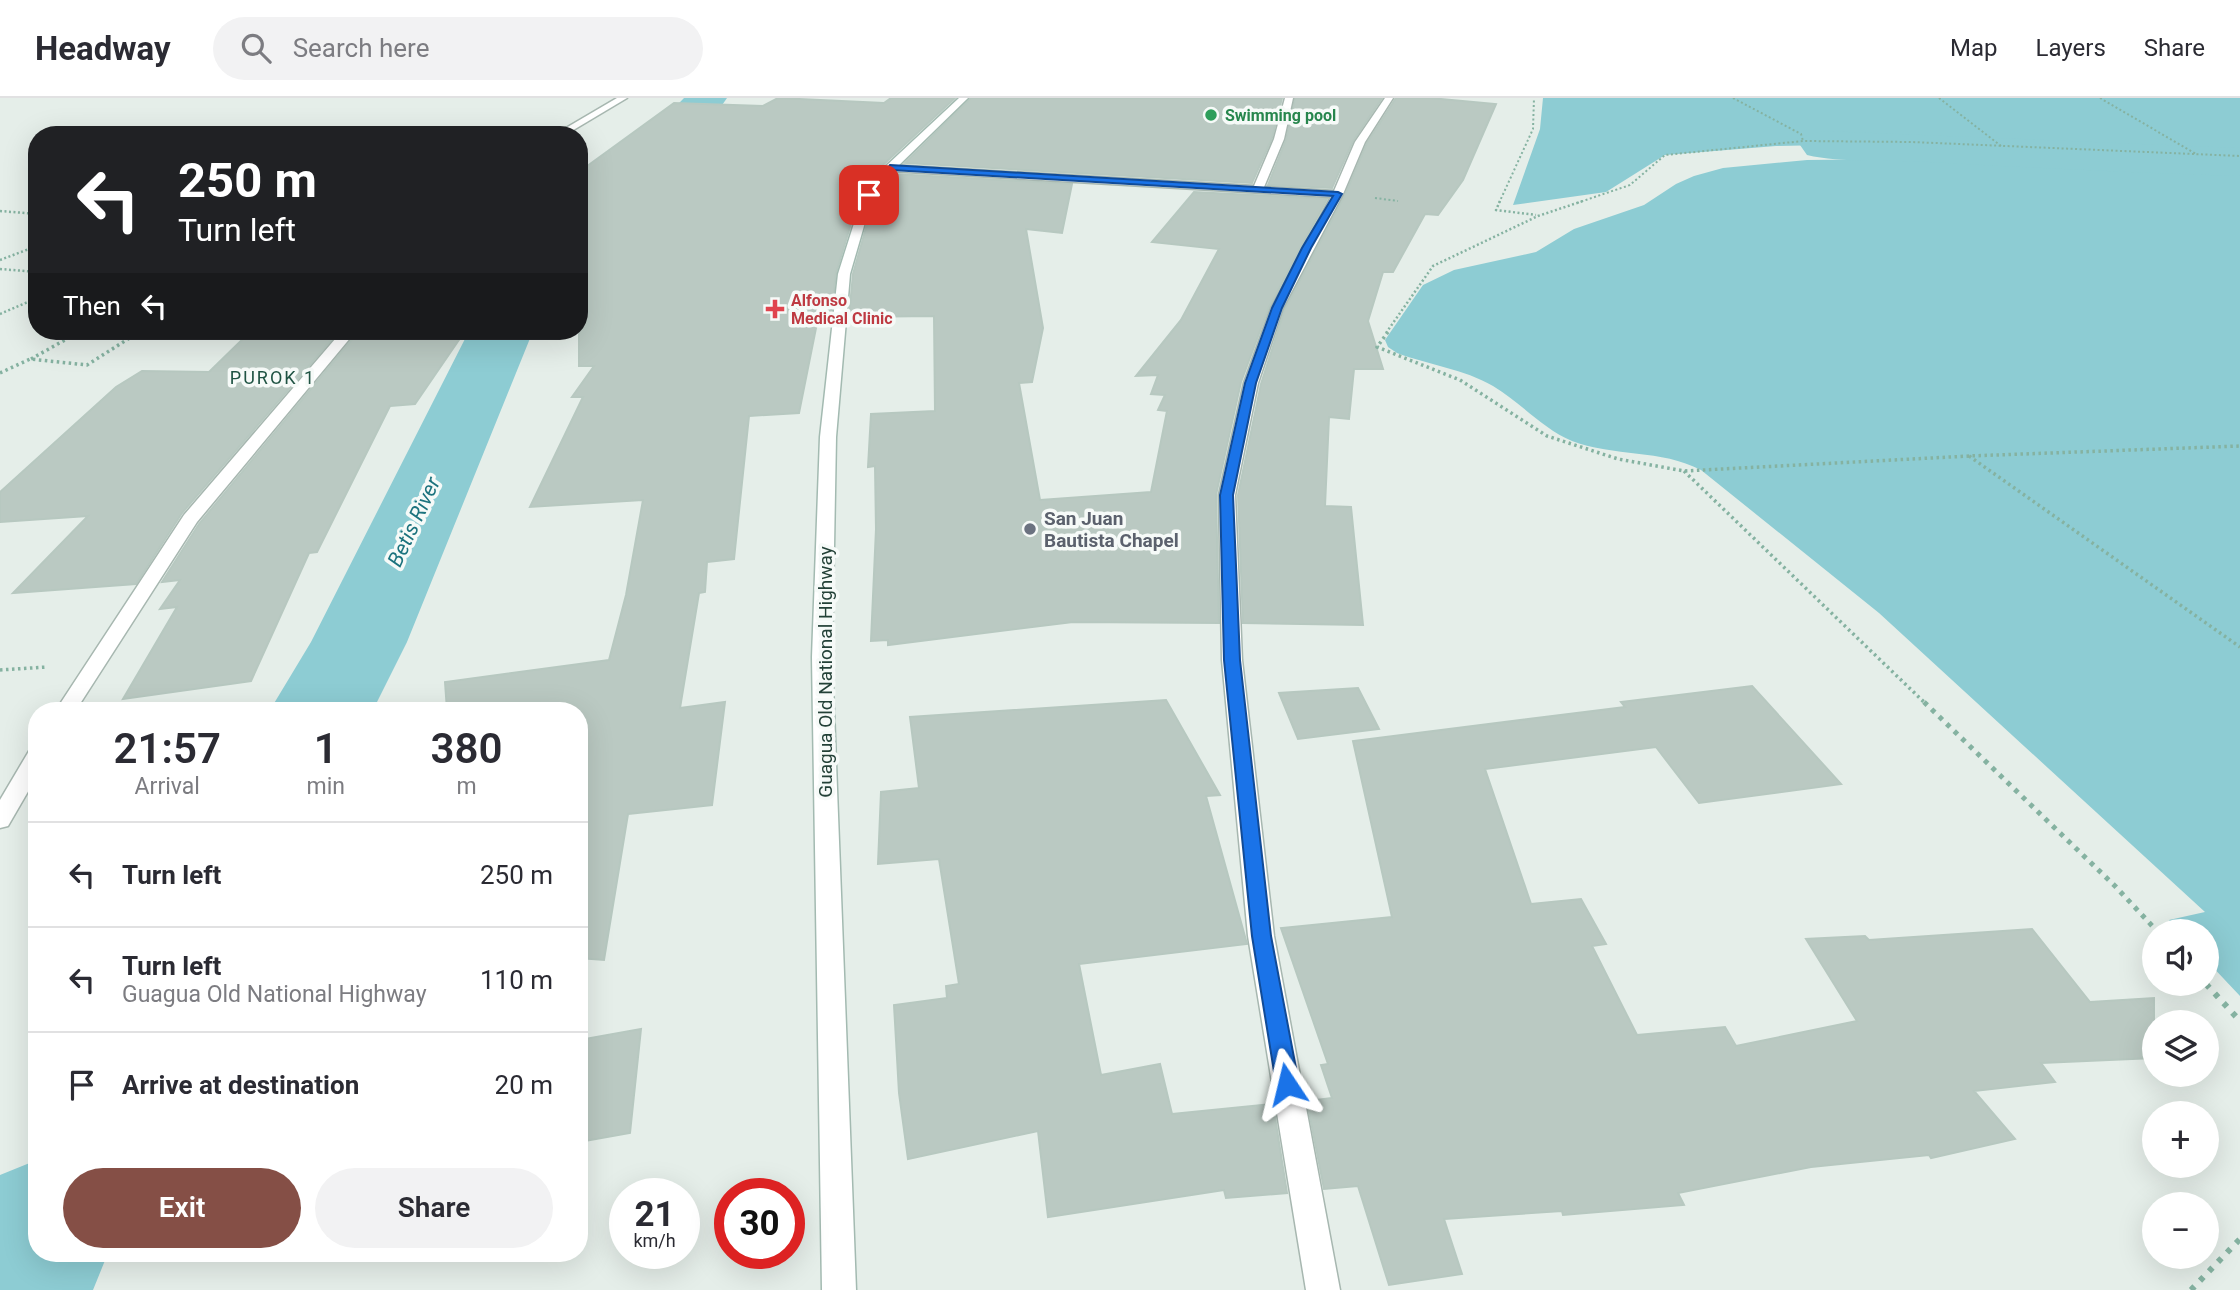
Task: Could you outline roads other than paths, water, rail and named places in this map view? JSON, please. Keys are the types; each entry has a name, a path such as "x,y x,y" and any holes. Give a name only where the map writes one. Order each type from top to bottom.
{"street":[{"path":"574,126 623,98"},
{"name":"Guagua Old National Highway","path":"839,1290 822,657 828,437 845,274 869,195 890,168 964,98"},
{"path":"1258,188 1279,139 1289,98"},
{"path":"1323,1290 1261,936 1232,660 1227,495 1251,383 1277,308 1338,194 1360,142 1389,98"},
{"path":"890,168 1338,194"},
{"path":"71,702 190,519 341,340"},
{"path":"0,821 28,771"}],"water":[{"path":"1543,98 2240,98 2240,161 1872,144 1776,146 1665,155 1606,192 1513,205 1540,129"},
{"path":"1903,159 2240,173 2240,996 2219,974 2219,919 2174,919 2205,912 1879,613 1701,470 1670,459 1572,441 1551,430 1482,380 1397,353 1388,347 1385,340 1423,285 1454,270 1536,252 1574,229 1644,205 1676,184 1694,176 1723,168 1807,160"}],"waterway":[{"name":"Betis River","path":"601,203 637,174 707,98"},
{"path":"1823,145 1875,145 2102,158 2240,162"},
{"name":"Betis River","path":"325,702 359,642 497,340"},
{"name":"Betis River","path":"12,1290 28,1255"}],"place":[{"name":"Swimming pool","path":"1211,115"},
{"name":"Alfonso Medical Clinic","path":"775,309"},
{"name":"San Juan Bautista Chapel","path":"1030,529"}],"district":[{"name":"PUROK 1","path":"273,377"}]}
